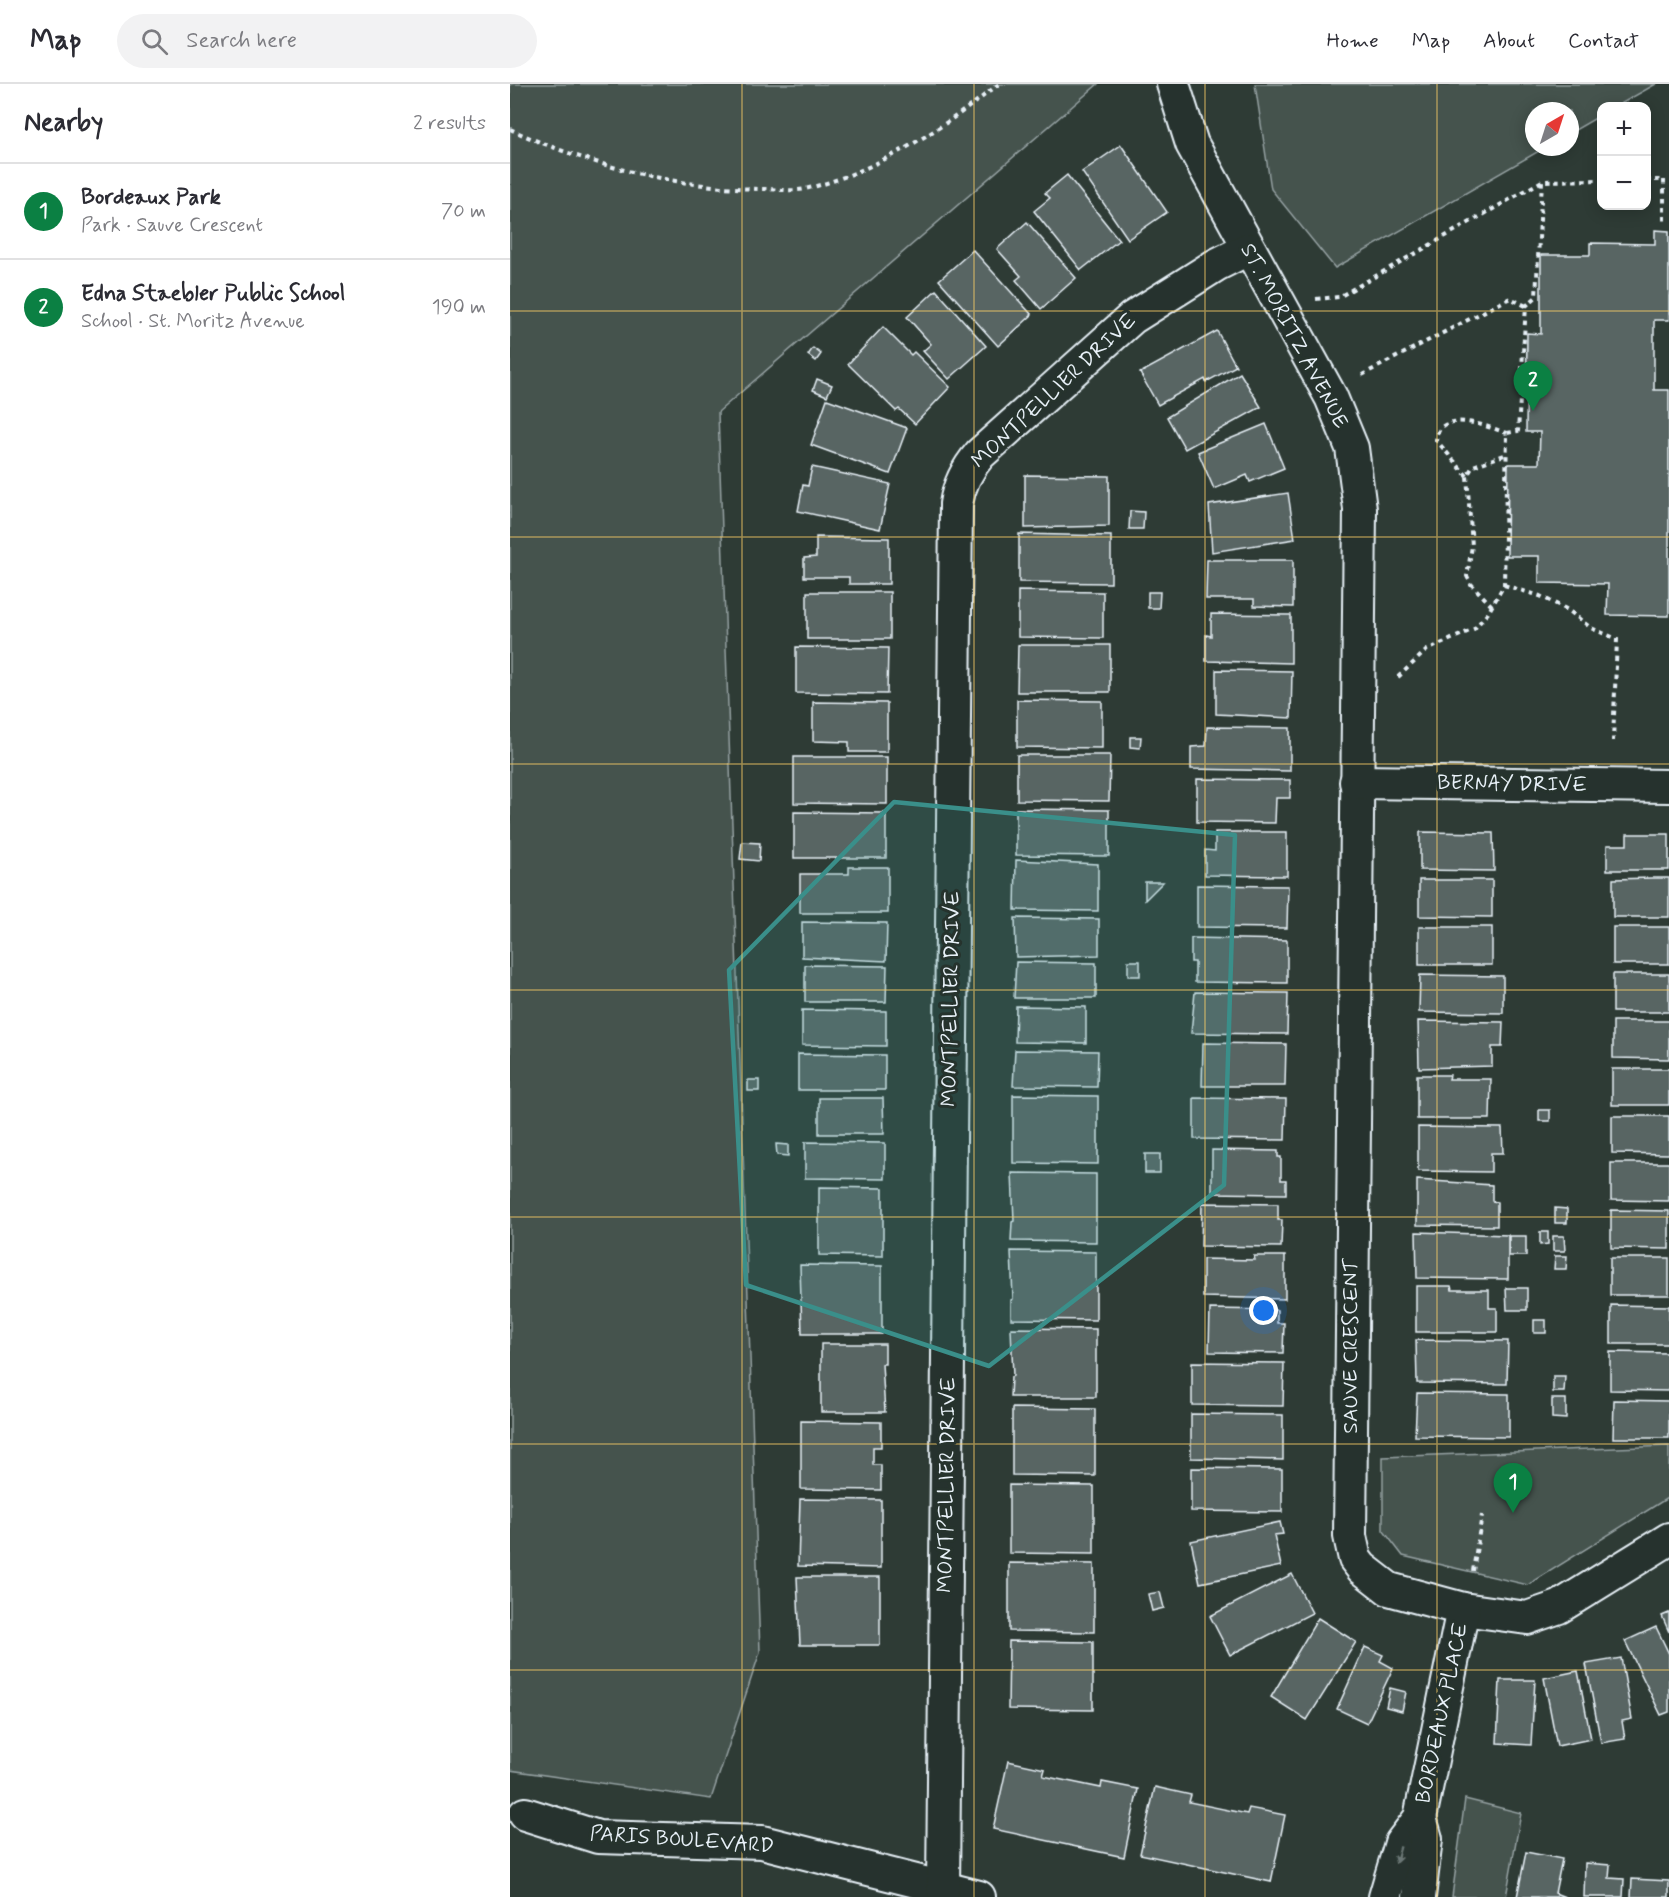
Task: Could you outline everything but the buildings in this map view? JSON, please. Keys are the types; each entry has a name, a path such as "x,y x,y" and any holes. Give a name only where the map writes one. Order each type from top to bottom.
{"street":[{"name":"ST. MORITZ AVENUE","path":"1173,84 1192,144 1331,396 1352,448 1360,509 1356,782"},
{"name":"MONTPELLIER DRIVE","path":"943,1889 956,504 958,491 970,465 980,454 1132,318 1216,265 1248,249"},
{"name":"BERNAY DRIVE","path":"1356,782 1669,786"},
{"name":"SAUVE CRESCENT","path":"1356,782 1350,1536 1355,1559 1378,1583 1399,1592 1463,1609 1520,1618 1549,1613 1669,1539"},
{"name":"BORDEAUX PLACE","path":"1385,1897 1401,1843 1420,1818 1463,1609"},
{"name":"PARIS BOULEVARD","path":"525,1814 598,1837 762,1842 979,1897"},
{"name":"BORDEAUX PLACE","path":"1419,1897 1426,1839 1420,1818"}],"path":[{"path":"510,129 617,170 717,189 803,189 881,161 950,123 999,84"},
{"path":"1316,299 1339,297 1542,181 1597,180"},
{"path":"1651,180 1664,180 1664,221"},
{"path":"1467,476 1436,440 1437,432 1443,426 1464,420 1507,433 1518,431 1526,306 1536,297 1542,181"},
{"path":"1362,375 1510,298 1526,306"},
{"path":"1398,676 1427,650 1474,629 1492,606 1504,585 1507,433"},
{"path":"1492,606 1471,584 1467,576 1472,546 1467,476 1473,466 1507,454"},
{"path":"1504,585 1540,596 1568,610 1591,628 1617,639 1613,741"},
{"path":"1473,1571 1482,1515"}],"highlighted area":[{"path":"894,802 1235,835 1224,1185 989,1366 746,1285 729,970"}],"shaded area":[{"path":"510,84 1098,84 718,412 760,1652 711,1799 510,1770"},
{"path":"1255,84 1656,84 1624,102 1597,102 1597,117 1579,128 1579,102 1525,102 1525,156 1530,156 1335,268 1271,189"},
{"path":"1669,1446 1669,1497 1528,1585 1403,1556 1383,1530 1383,1457"},
{"path":"1465,1799 1521,1813 1506,1897 1452,1897"}],"place":[{"name":"Edna Staebler Public School","path":"1533,411"},
{"name":"Bordeaux Park","path":"1513,1513"}]}
